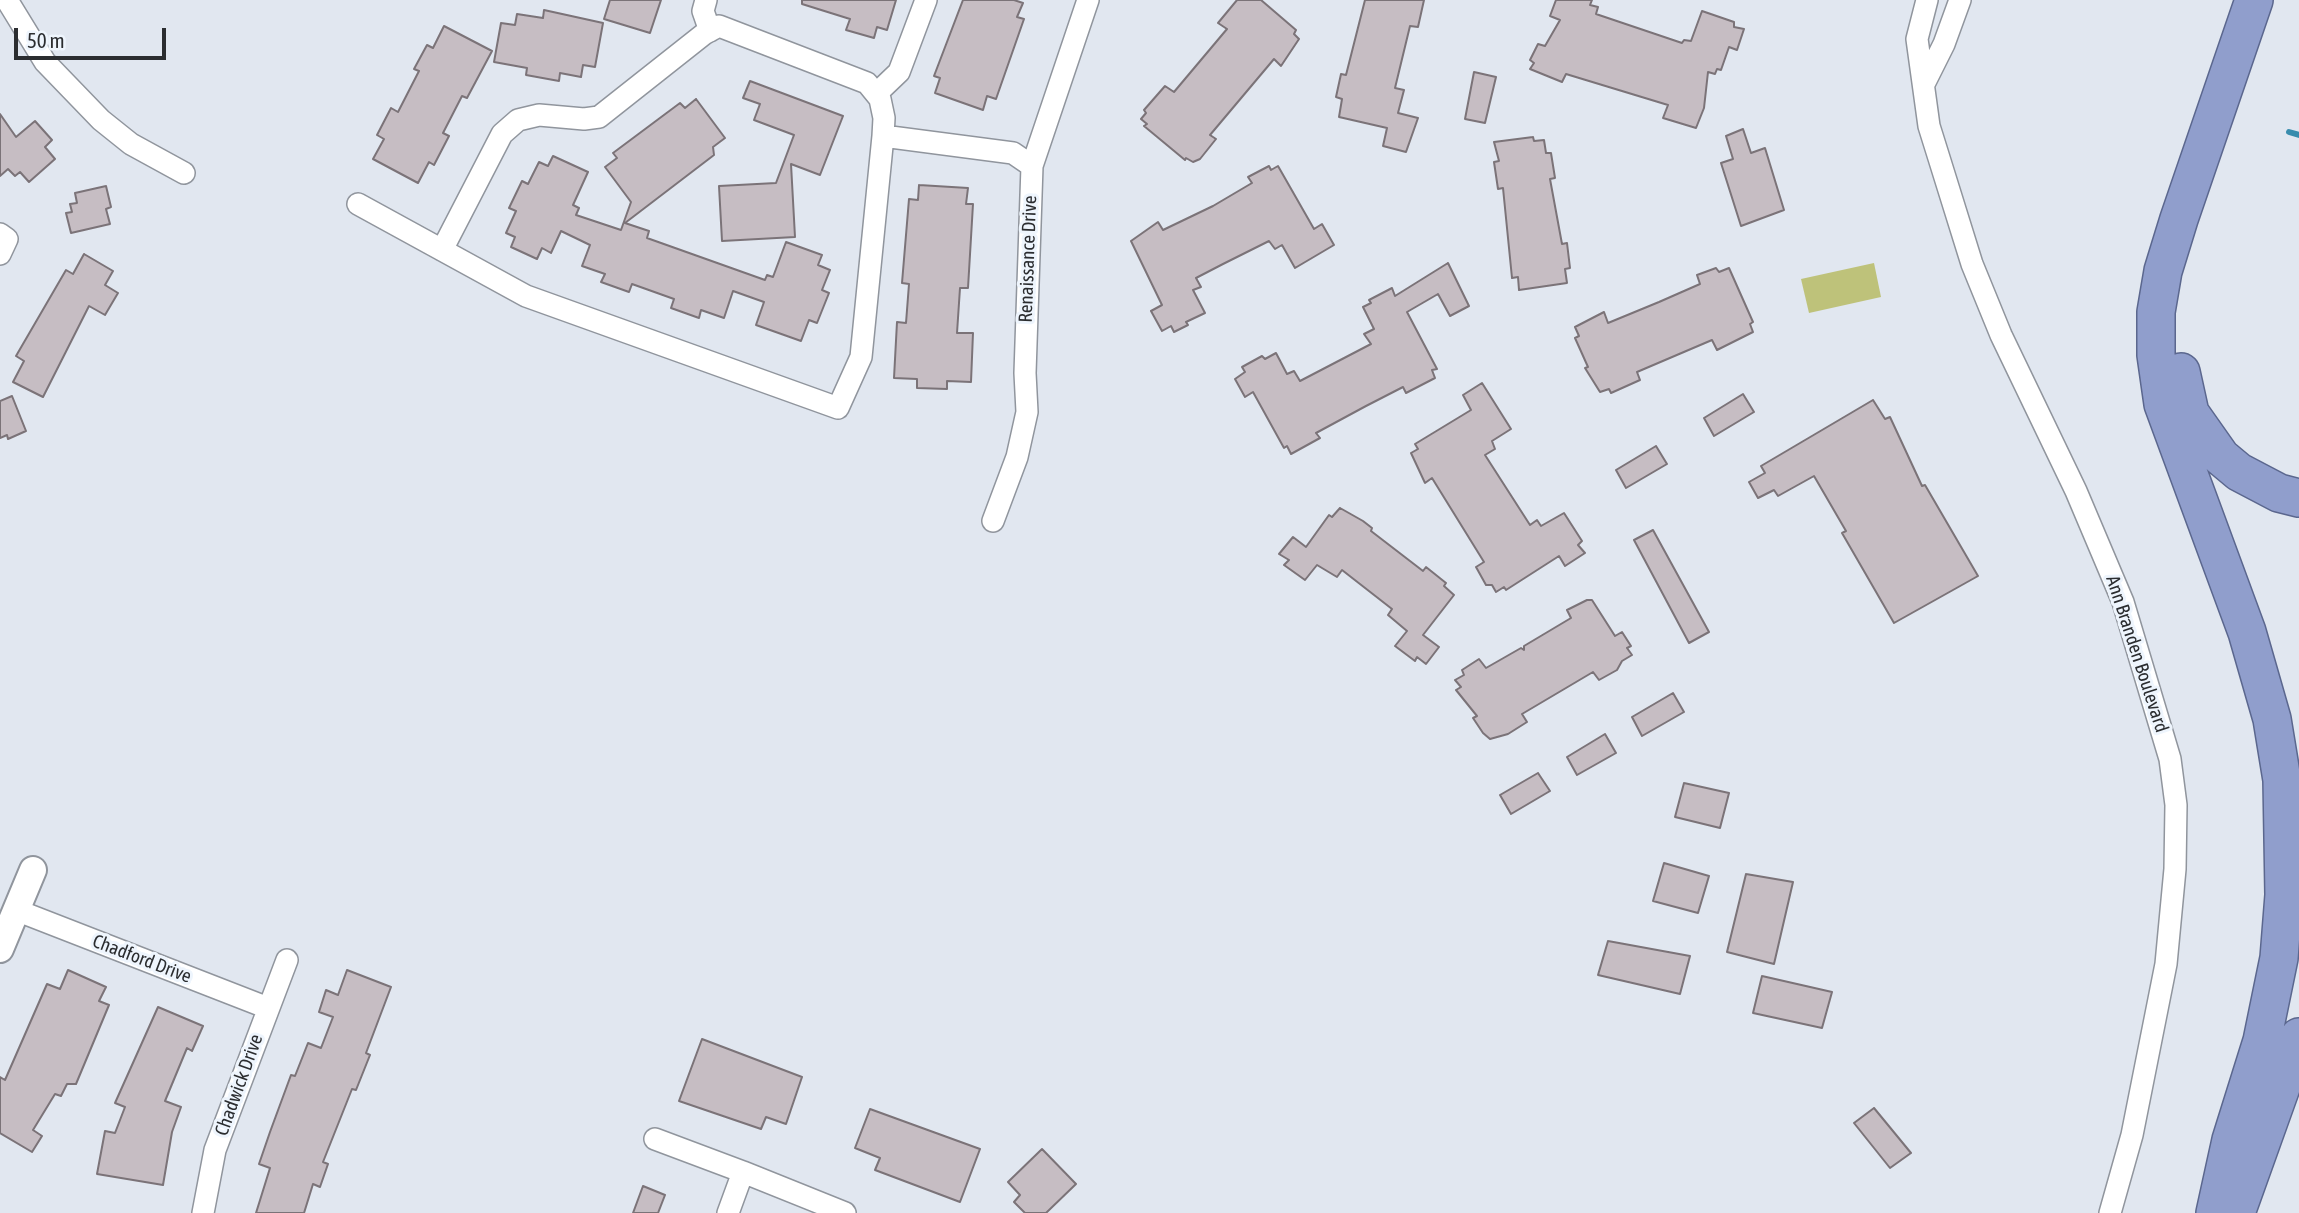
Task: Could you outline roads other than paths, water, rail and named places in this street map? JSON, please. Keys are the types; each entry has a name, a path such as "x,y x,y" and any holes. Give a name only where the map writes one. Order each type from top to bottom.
{"highway":[{"path":"2215,1213 2231,1140 2262,1041 2278,958 2284,895 2282,780 2272,719 2247,632 2163,404 2156,355 2156,312 2163,271 2179,219 2254,0"},
{"path":"2279,0 2195,233 2180,291 2177,328 2181,375 2190,413 2221,457 2239,472 2279,492 2299,498"},
{"path":"2236,1213 2299,1037"}],"street":[{"path":"7,0 45,62 101,120 131,144 184,173"},
{"path":"706,0 703,11 710,31"},
{"path":"876,94 899,72 926,0"},
{"name":"Renaissance Drive","path":"993,521 1017,457 1027,412 1025,373 1032,166 1088,0"},
{"name":"Ann Branden Boulevard","path":"1927,0 1917,39 1930,126 1972,264 2001,335 2076,491 2123,602 2170,759 2176,805 2175,869 2166,964 2132,1135 2110,1213"},
{"path":"1925,82 1944,44 1960,0"},
{"path":"358,204 442,250 526,296 838,408 861,356 884,118 876,94 867,83 719,26 600,117 584,119 539,115 518,120 502,134 442,250"},
{"path":"883,136 1013,153 1032,166"},
{"path":"0,234 7,239 0,254"},
{"path":"0,948 33,870"},
{"name":"Chadford Drive","path":"16,910 268,1008"},
{"name":"Chadwick Drive","path":"203,1213 215,1150 287,960"},
{"path":"655,1139 743,1171 845,1213"},
{"path":"728,1213 743,1171"}],"waterway":[{"path":"2289,132 2299,135"}]}
